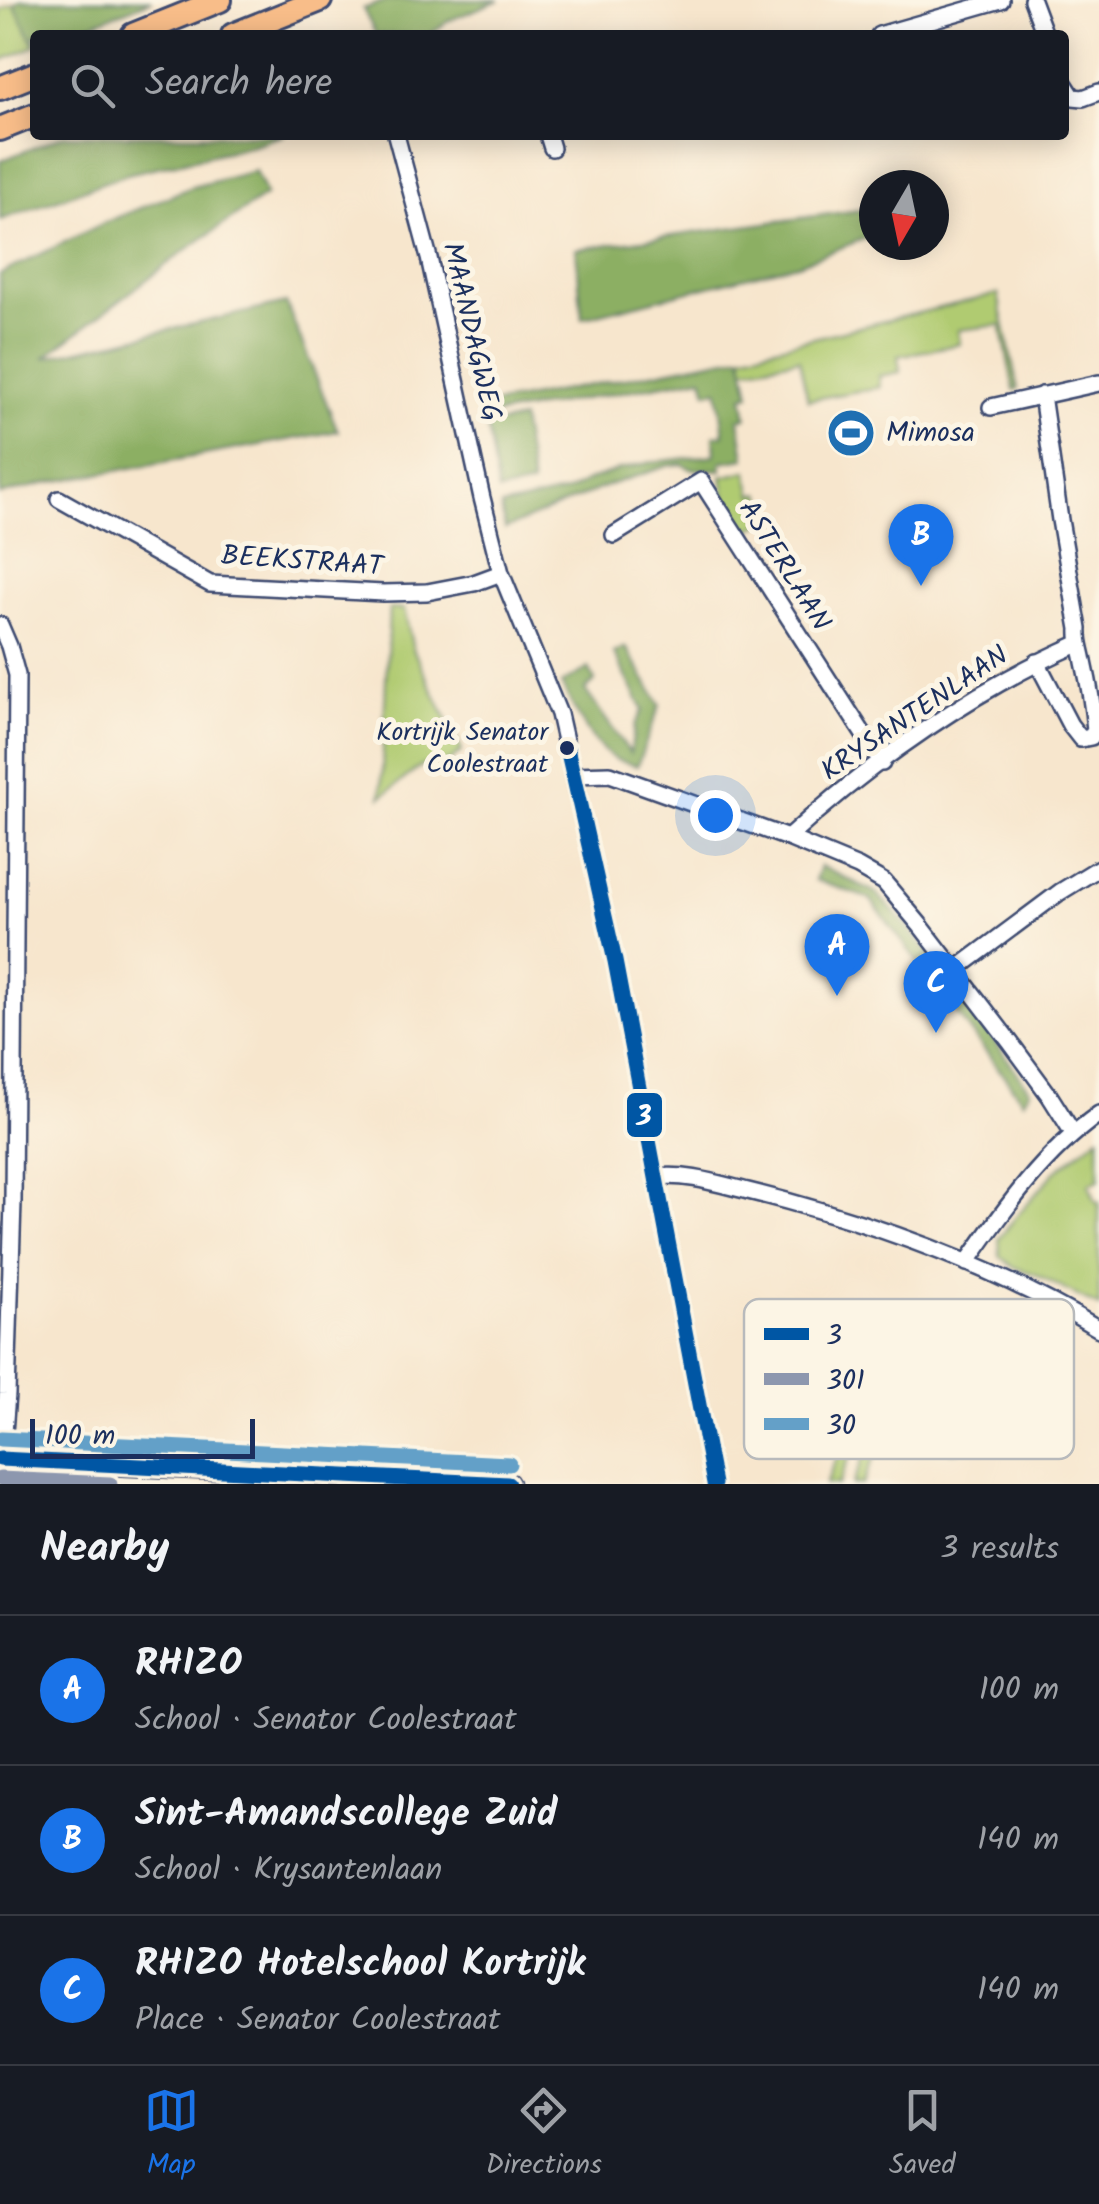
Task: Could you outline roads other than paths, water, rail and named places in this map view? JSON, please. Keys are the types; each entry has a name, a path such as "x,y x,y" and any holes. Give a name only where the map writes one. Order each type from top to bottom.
{"highway":[{"path":"145,30 220,0"},
{"path":"245,30 320,0"},
{"path":"0,88 30,76"},
{"path":"0,129 30,117"}],"main road":[{"path":"1,1459 508,1484"}],"street":[{"path":"896,30 1001,0"},
{"path":"1032,0 1043,30"},
{"path":"1069,90 1073,97 1083,98 1099,92"},
{"name":"MAANDAGWEG","path":"397,140 429,258 501,573"},
{"path":"991,407 1099,383"},
{"path":"1037,662 1070,724 1081,739 1091,736 1096,730 1078,644 1079,628 1042,396"},
{"name":"ASTERLAAN","path":"614,535 701,481 882,763"},
{"name":"BEEKSTRAAT","path":"59,499 210,584 427,592 501,573"},
{"path":"501,573 559,714 615,961 714,1484"},
{"path":"0,625 16,671 8,745 8,1061 13,1202 0,1484"},
{"name":"KRYSANTENLAAN","path":"788,838 942,718 1037,662 1078,644"},
{"path":"573,776 610,774 788,838 884,882 1039,1082 1072,1133"},
{"path":"954,971 1060,892 1099,868"},
{"path":"967,1264 1036,1170 1072,1133 1099,1114"},
{"path":"656,1177 710,1182 856,1222 967,1264 1043,1299"},
{"path":"1074,1314 1099,1329"}],"place":[{"name":"Mimosa","path":"851,433"},
{"name":"Sint-Amandscollege Zuid","path":"921,586"},
{"name":"Kortrijk Senator Coolestraat","path":"567,748"},
{"name":"RHIZO","path":"837,996"},
{"name":"RHIZO Hotelschool Kortrijk","path":"936,1033"}]}
